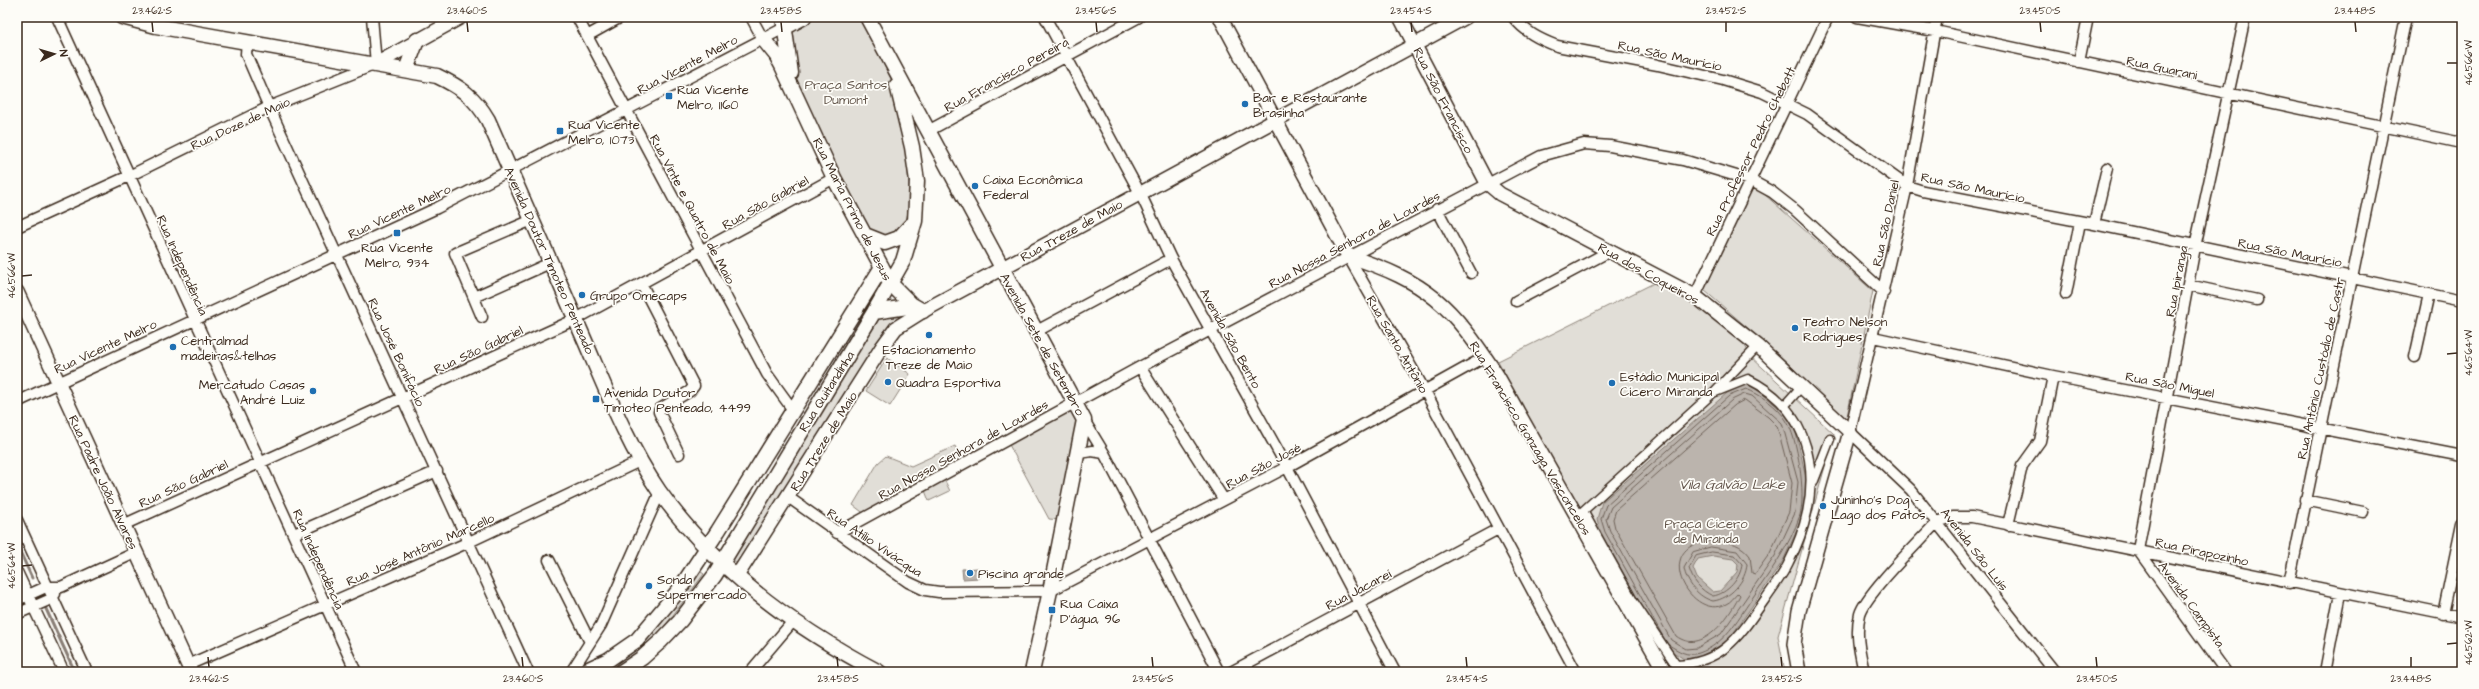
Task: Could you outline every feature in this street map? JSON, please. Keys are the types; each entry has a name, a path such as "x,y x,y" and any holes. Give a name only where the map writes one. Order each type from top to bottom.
{"main road":[{"name":"Avenida Doutor Timoteo Penteado","path":"122,17 437,76 466,92 480,104 640,462 660,492 706,548 737,576 794,620 837,650 879,672"},
{"path":"797,97 789,67 784,23 804,17"},
{"name":"Avenida Sete de Setembro","path":"867,17 1035,332 1084,420"},
{"path":"763,39 776,55 797,97"},
{"path":"406,70 417,40"},
{"name":"Rua Quitandinha","path":"621,672 642,658 680,621 722,562 891,284 903,260 915,221 917,181 912,147 893,65"},
{"name":"Rua Maria Primo de Jesus","path":"797,97 834,178 891,284 919,308"},
{"path":"865,234 878,242 892,242 899,238 915,221"},
{"name":"Rua Quitandinha","path":"582,672 608,660 637,640 679,590 882,267"},
{"path":"874,312 919,308"},
{"path":"1032,672 1079,453 1084,420"}],"street":[{"path":"372,17 376,64"},
{"name":"Rua Doze de Maio","path":"17,227 129,176 269,107 376,64 461,17"},
{"name":"Rua Vinte e Quatro de Maio","path":"577,17 625,111 767,374 793,410"},
{"path":"587,36 621,17"},
{"path":"751,17 763,39"},
{"name":"Avenida São Bento","path":"1045,17 1139,192 1171,259 1212,329 1287,467 1395,672"},
{"name":"Rua Francisco Pereira","path":"928,131 1066,55 1139,17"},
{"name":"Rua Santo Antônio","path":"1220,17 1348,256 1425,391 1571,671"},
{"name":"Rua São Francisco","path":"1400,17 1487,183"},
{"name":"Rua Treze de Maio","path":"737,576 882,347 896,328 919,308 1001,268 1139,192 1466,17"},
{"name":"Rua São Maurício","path":"1513,17 1520,26 1535,37 1557,46 1723,80 1788,103 1827,126 1907,186 1923,191 2094,224 2195,247 2353,277 2462,301"},
{"name":"Rua Professor Pedro Chebatt","path":"1695,296 1828,17"},
{"name":"Rua Guarani","path":"1857,17 1935,31 2462,143"},
{"name":"Rua São Daniel","path":"1850,432 1884,292 1907,186 1937,17"},
{"path":"2079,62 2088,17"},
{"name":"Rua Ipiranga","path":"2138,550 2195,247 2245,17"},
{"name":"Rua Antônio Custódio de Castr","path":"2289,583 2320,427 2353,277 2406,17"},
{"name":"Rua Independência","path":"56,18 356,672"},
{"name":"Rua Vicente Melro","path":"17,402 511,172 763,39 784,23"},
{"name":"Rua José Bonifácio","path":"247,41 246,54 269,107 404,398 528,672"},
{"name":"Rua Nossa Senhora de Lourdes","path":"837,533 1140,367 1437,209 1541,156 1584,144 1610,146 1684,160 1750,180 1772,192 1795,210 1884,292"},
{"path":"2094,224 2107,168"},
{"name":"Rua São Gabriel","path":"123,525 576,319 642,285 834,178"},
{"name":"Rua dos Coqueiros","path":"1487,183 1500,194 1610,250 1695,296 1758,346 1850,432"},
{"path":"1437,209 1471,273"},
{"path":"482,317 455,253 532,220"},
{"path":"2066,294 2080,222"},
{"path":"1516,301 1610,250"},
{"name":"Rua Francisco Gonzaga Vasconcelos","path":"1348,256 1386,268 1413,282 1433,296 1454,314 1485,358 1665,672"},
{"path":"1035,332 1171,259"},
{"path":"474,297 550,263"},
{"path":"642,285 694,382 694,386 690,391 658,412 679,454"},
{"path":"2188,285 2257,300"},
{"name":"Rua Padre João Alvares","path":"17,292 123,525 137,552 189,669"},
{"path":"2415,357 2429,294"},
{"name":"Rua São Miguel","path":"1873,337 2053,376 2320,427 2462,456"},
{"path":"1758,346 1713,393 1583,511 1632,600 1676,665 1696,664 1715,656 1735,640 1753,616 1789,562 1808,512 1812,486 1830,439"},
{"name":"Rua São José","path":"1050,591 1287,467 1485,358"},
{"path":"1140,367 1224,500"},
{"path":"2008,525 2022,466 2040,441 2053,376"},
{"path":"1713,393 1748,379 1760,385 1785,405 1802,431 1812,486"},
{"path":"1785,405 1801,387"},
{"name":"Avenida Sete de Setembro","path":"1084,420 1104,452 1148,540 1218,672"},
{"path":"1799,672 1794,644 1798,611 1850,432"},
{"name":"Avenida São Luís","path":"1850,432 1911,490 2055,672"},
{"path":"1079,453 1092,451 1104,452"},
{"name":"Rua José Antônio Marcello","path":"189,669 469,542 640,462"},
{"path":"294,534 437,471"},
{"path":"571,672 601,625 660,492"},
{"name":"Rua Atílio Vivácqua","path":"788,497 908,582 925,590 939,592 1050,591"},
{"path":"2305,500 2363,512"},
{"name":"Rua Pirapozinho","path":"1937,522 1952,517 1972,517 2462,618"},
{"path":"17,520 51,598 87,672"},
{"path":"1864,672 1858,634 1860,612 1868,597 1937,522"},
{"path":"2443,614 2462,523"},
{"name":"Rua Jacareí","path":"1231,672 1498,529"},
{"name":"Avenida Campista","path":"2138,550 2226,672"},
{"path":"17,614 51,598 62,587 137,552"},
{"path":"549,560 590,642"},
{"path":"17,572 64,672"},
{"path":"17,600 46,587 62,587"},
{"path":"2325,672 2340,593"},
{"path":"750,672 794,620"}],"green space":[{"name":"Praça Santos Dumont","path":"786,17 860,17 891,79 907,155 910,206 904,226 890,239 870,231 817,135 795,76"},
{"path":"1754,185 1873,291 1846,421 1787,362 1704,290"},
{"name":"Praça Cícero de Miranda","path":"1656,282 1710,313 1735,333 1744,344 1749,355 1834,434 1778,636 1785,672 1673,672 1583,511 1562,480 1498,361"},
{"path":"903,311 742,566 727,556 875,313"},
{"name":"Quadra Esportiva","path":"887,358 910,374 890,406 866,391"},
{"path":"1070,407 1081,425 1062,520 1049,519 1007,441"},
{"path":"955,446 963,462 866,515 853,505 878,463 886,456 911,466"},
{"path":"944,479 950,491 929,501 924,488"},
{"path":"697,569 704,574 652,643 611,672 589,672 614,660"}],"water":[{"name":"Vila Galvão Lake","path":"1745,384 1756,388 1790,418 1796,433 1807,482 1804,515 1783,561 1728,641 1700,657 1684,659 1665,647 1601,534 1597,519 1602,502 1727,393","holes":["1713,556 1733,559 1738,564 1737,572 1720,591 1713,592 1697,578 1693,568 1698,559"]},
{"name":"Piscina grande","path":"978,568 979,578 963,579 962,569"}],"waterway":[{"path":"17,545 32,578"},
{"path":"46,609 75,672"}],"place":[{"name":"Rua Vicente Melro, 1160","path":"669,96"},
{"name":"Bar e Restaurante Brasinha","path":"1245,104"},
{"name":"Rua Vicente Melro, 1073","path":"560,131"},
{"name":"Caixa Econômica Federal","path":"975,186"},
{"name":"Rua Vicente Melro, 934","path":"397,233"},
{"name":"Grupo Omecaps","path":"582,295"},
{"name":"Teatro Nelson Rodrigues","path":"1795,328"},
{"name":"Estacionamento Treze de Maio","path":"929,335"},
{"name":"Centralmad madeiras&telhas","path":"173,347"},
{"name":"Quadra Esportiva","path":"888,382"},
{"name":"Estádio Municipal Cícero Miranda","path":"1612,383"},
{"name":"Mercatudo Casas André Luiz","path":"313,391"},
{"name":"Avenida Doutor Timoteo Penteado, 4499","path":"596,399"},
{"name":"Juninho's Dog - Lago dos Patos","path":"1823,506"},
{"name":"Piscina grande","path":"970,573"},
{"name":"Sonda Supermercado","path":"649,586"},
{"name":"Rua Caixa D'água, 96","path":"1052,610"}]}
